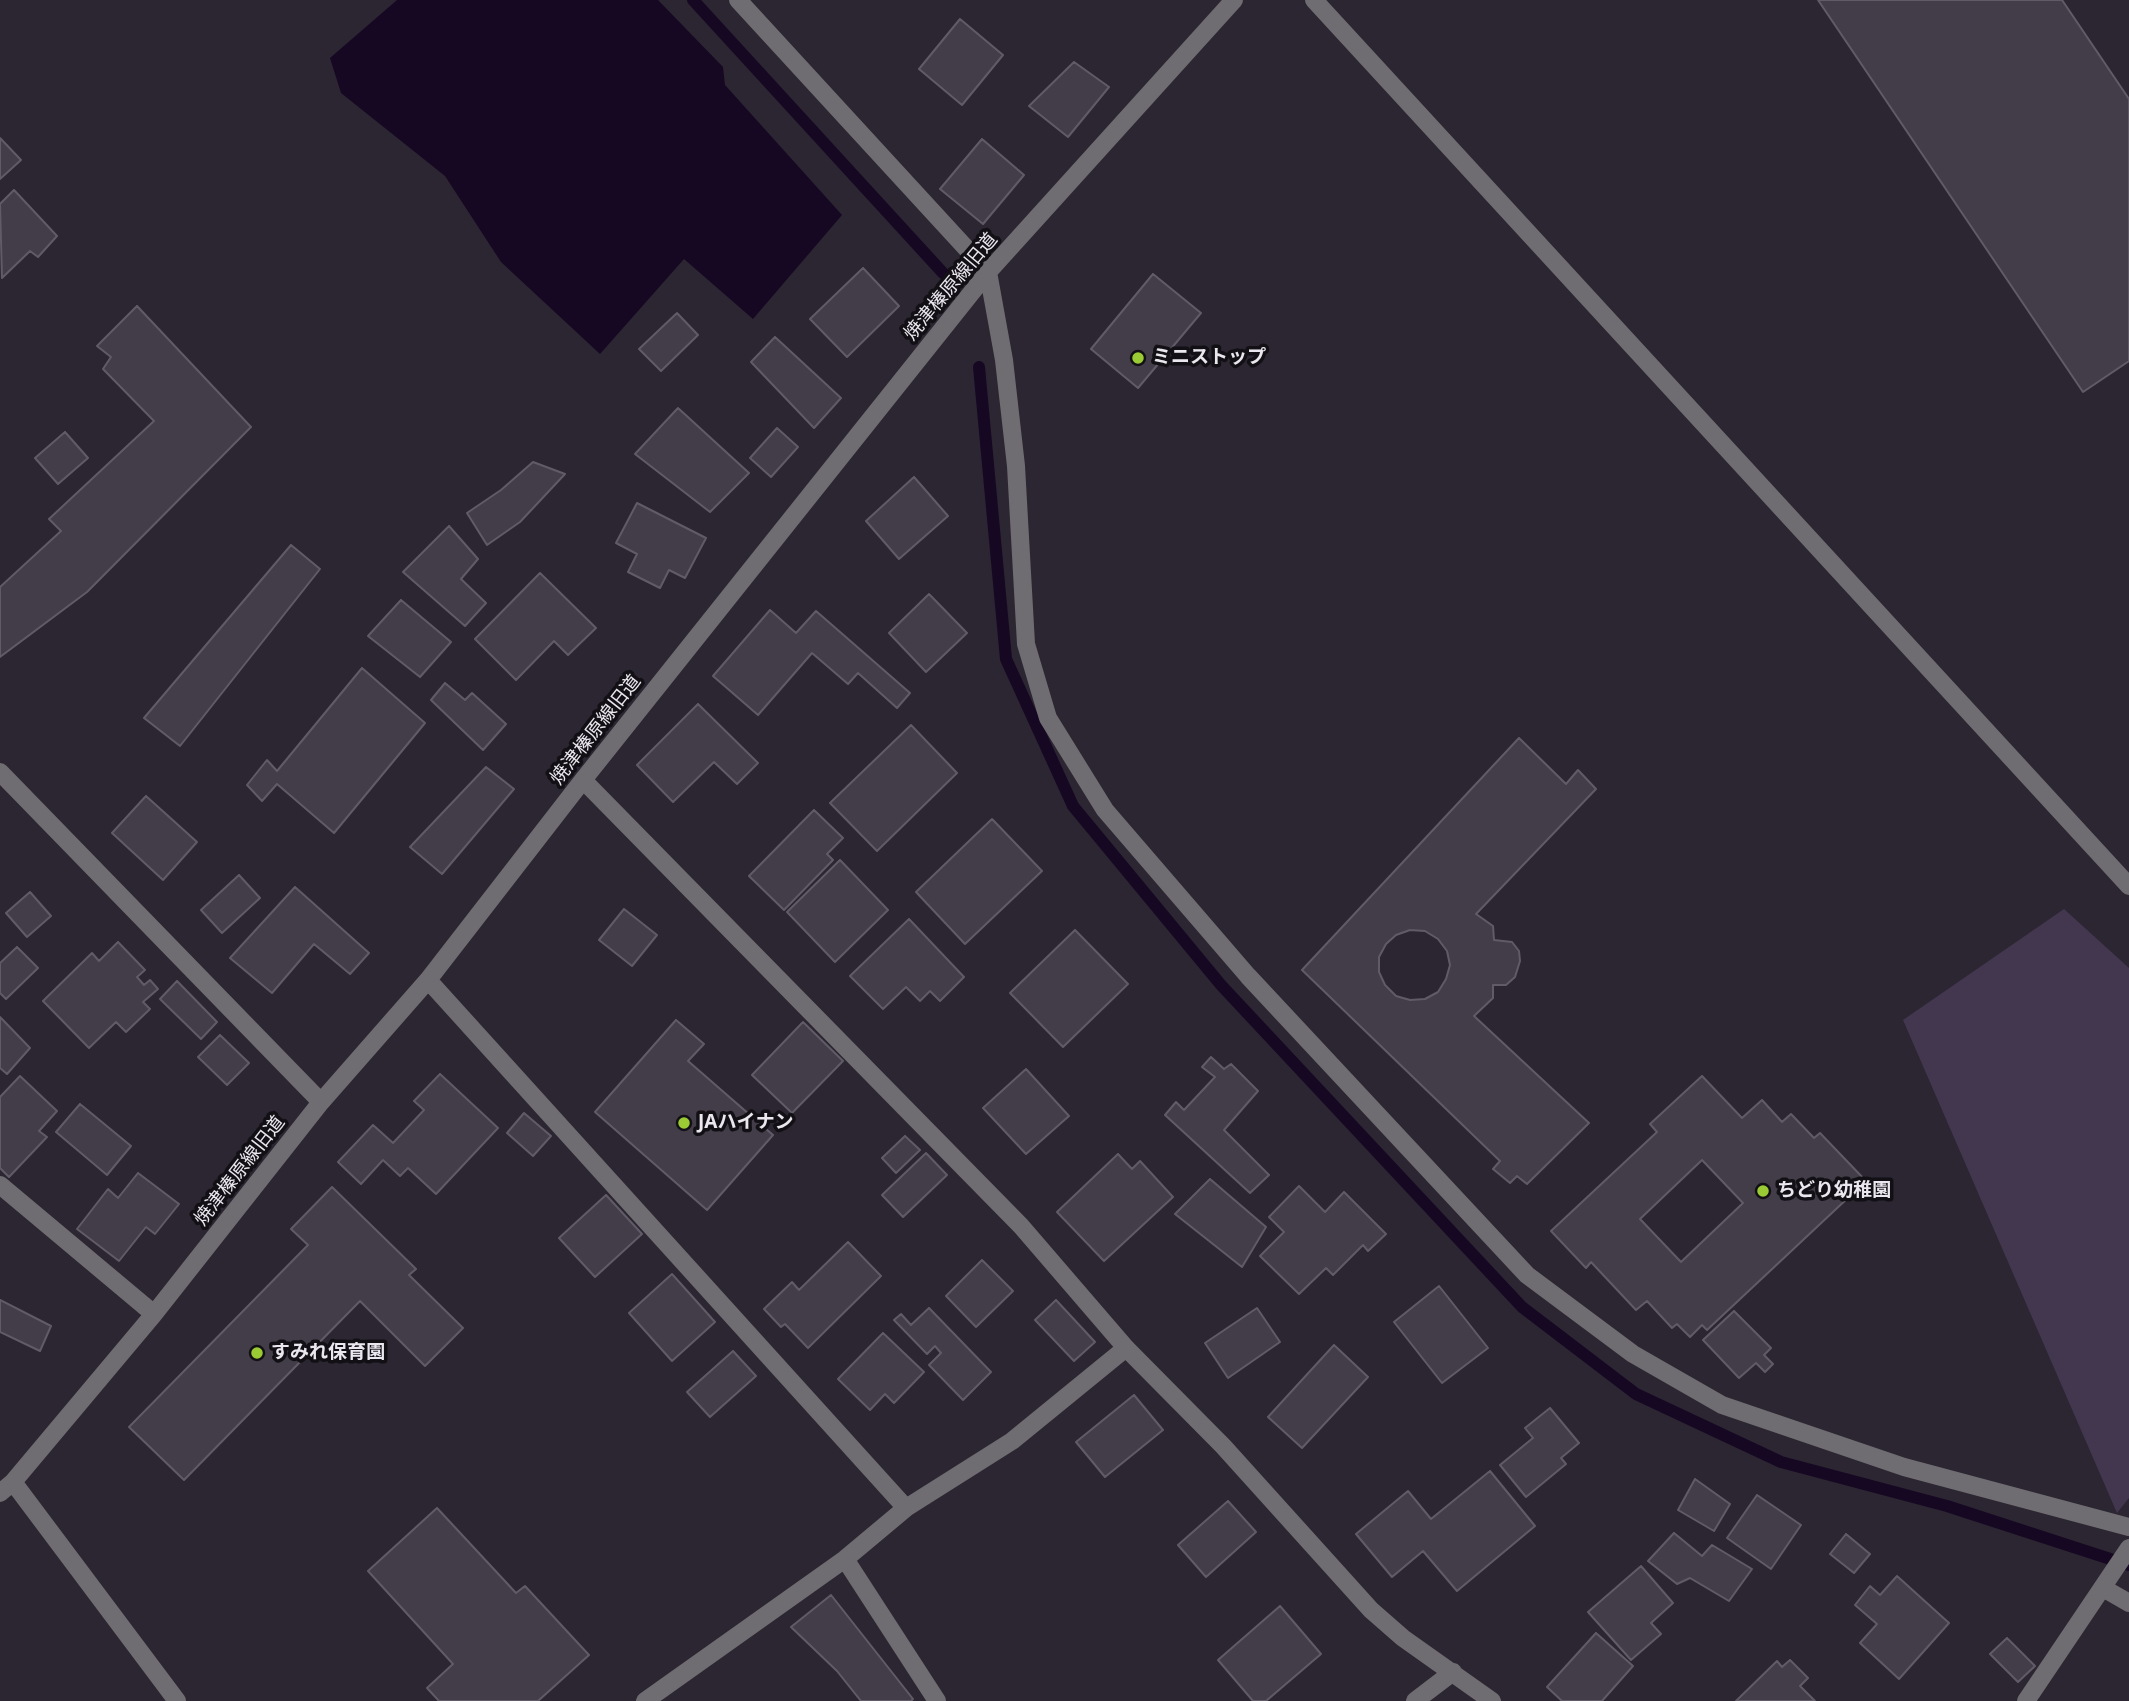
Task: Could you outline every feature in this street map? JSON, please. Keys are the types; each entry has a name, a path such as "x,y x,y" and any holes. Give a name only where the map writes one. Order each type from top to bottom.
{"street":[{"path":"738,0 988,272 1004,360 1016,466 1026,644 1048,718 1105,810 1248,976 1527,1275 1633,1354 1722,1405 1904,1467 2129,1527"},
{"name":"焼津榛原線旧道","path":"7,1488 154,1314 321,1102 428,980 583,780 988,272 1234,0"},
{"path":"1314,0 2129,886"},
{"path":"0,772 321,1102"},
{"path":"583,780 1021,1226 1126,1348 1223,1446 1371,1610 1404,1638 1492,1701"},
{"path":"428,980 906,1508"},
{"path":"0,1185 154,1314"},
{"path":"645,1701 845,1559 906,1508 1012,1441 1126,1348"},
{"path":"7,1488 177,1701"},
{"path":"2035,1698 2129,1548"},
{"path":"845,1559 937,1701"},
{"path":"2103,1588 2129,1603"},
{"path":"1415,1701 1453,1672"}],"shaded area":[{"path":"397,0 658,0 723,67 725,85 842,215 753,319 684,259 600,354 501,262 445,176 341,93 330,58"},
{"path":"2064,909 2129,968 2129,1498 2117,1513 1903,1020"}],"building":[{"path":"1818,0 2062,0 2129,99 2129,361 2083,392"},
{"path":"960,19 1003,55 962,105 919,69"},
{"path":"1074,62 1109,87 1068,137 1029,106"},
{"path":"0,138 21,160 0,179"},
{"path":"982,139 1024,175 983,224 940,189"},
{"path":"14,190 57,236 38,257 30,251 2,278 0,204"},
{"path":"863,268 899,306 847,357 810,319"},
{"path":"1153,274 1201,313 1138,388 1091,349"},
{"path":"137,306 251,427 87,592 0,657 0,587 61,531 49,519 154,421 103,369 111,357 97,346"},
{"path":"677,313 698,335 661,371 639,349"},
{"path":"775,337 841,398 814,428 751,362"},
{"path":"678,408 749,473 710,512 635,454"},
{"path":"777,428 798,447 771,477 750,458"},
{"path":"65,432 88,458 58,484 35,458"},
{"path":"533,462 565,474 520,522 487,545 467,513 501,490"},
{"path":"914,477 948,516 899,559 866,521"},
{"path":"637,503 706,538 685,578 669,570 660,588 628,572 637,554 616,543"},
{"path":"449,526 478,559 461,579 486,603 465,626 403,572"},
{"path":"291,545 320,569 180,746 144,718"},
{"path":"540,573 596,628 568,655 554,641 516,680 475,639"},
{"path":"929,594 967,633 926,672 889,633"},
{"path":"401,600 451,642 420,677 368,636"},
{"path":"770,610 796,633 816,611 910,693 897,708 858,673 848,684 812,653 758,715 713,676"},
{"path":"362,668 425,723 334,833 277,784 262,801 247,785 267,760 277,771"},
{"path":"445,683 465,700 472,693 506,724 483,750 431,700"},
{"path":"698,704 758,763 737,784 714,762 673,802 637,765"},
{"path":"911,725 957,773 877,851 830,803"},
{"path":"1519,738 1566,784 1578,770 1596,789 1476,914 1493,926 1494,940 1512,942 1519,951 1520,961 1515,977 1506,985 1493,985 1493,998 1474,1016 1589,1123 1527,1184 1517,1176 1510,1183 1493,1169 1500,1161 1302,970","holes":["1410,930 1425,931 1438,939 1447,951 1450,965 1446,979 1438,992 1425,999 1410,1000 1396,996 1385,985 1379,972 1379,957 1386,944 1396,935"]},
{"path":"486,767 514,789 442,874 410,847"},
{"path":"146,796 197,842 163,880 112,833"},
{"path":"814,810 843,838 827,854 833,860 784,910 749,876"},
{"path":"992,819 1042,871 965,944 916,892"},
{"path":"840,860 888,910 835,962 787,912"},
{"path":"239,875 260,898 222,933 201,910"},
{"path":"295,887 369,953 350,974 314,944 272,993 230,958"},
{"path":"30,892 51,916 27,937 6,913"},
{"path":"624,909 657,935 632,966 599,940"},
{"path":"909,919 964,977 940,1001 930,991 920,1001 906,987 883,1009 850,976"},
{"path":"1075,930 1128,984 1063,1047 1010,993"},
{"path":"118,942 145,970 137,977 144,985 150,980 158,989 143,1002 150,1009 126,1032 116,1022 89,1048 43,1001 92,953 99,961"},
{"path":"17,947 38,968 6,999 0,993 0,963"},
{"path":"177,981 217,1022 201,1039 160,999"},
{"path":"0,1017 30,1048 7,1074 0,1068"},
{"name":"JAハイナン","path":"676,1020 704,1044 688,1061 773,1135 707,1210 595,1112"},
{"path":"803,1022 843,1061 792,1113 752,1075"},
{"path":"220,1035 249,1063 227,1085 198,1057"},
{"path":"1211,1057 1224,1069 1231,1064 1258,1091 1224,1130 1269,1175 1250,1193 1165,1115 1176,1102 1184,1110 1215,1077 1202,1067"},
{"path":"1026,1069 1069,1116 1026,1154 983,1108"},
{"path":"440,1074 498,1128 436,1194 408,1168 400,1176 383,1160 361,1184 338,1162 373,1125 393,1143 424,1110 414,1101"},
{"path":"20,1076 57,1111 39,1131 47,1137 9,1177 0,1168 0,1097"},
{"path":"1702,1076 1742,1118 1762,1100 1782,1122 1791,1114 1814,1138 1820,1133 1866,1181 1707,1330 1702,1325 1690,1337 1677,1324 1672,1328 1647,1301 1636,1310 1591,1262 1586,1268 1551,1231 1657,1132 1650,1124","holes":["1702,1160 1743,1203 1681,1262 1640,1219"]},
{"path":"80,1104 131,1146 107,1175 56,1132"},
{"path":"524,1113 551,1136 533,1156 507,1133"},
{"path":"905,1136 920,1150 896,1173 882,1158"},
{"path":"926,1153 947,1175 903,1217 882,1195"},
{"path":"1118,1154 1132,1169 1140,1161 1173,1197 1104,1261 1057,1212"},
{"path":"138,1173 179,1204 155,1234 146,1227 119,1261 77,1229 108,1189 118,1198"},
{"path":"1210,1179 1266,1227 1242,1267 1175,1214"},
{"path":"1299,1186 1325,1212 1344,1192 1386,1234 1368,1251 1363,1245 1333,1275 1326,1268 1299,1294 1260,1256 1284,1232 1269,1217"},
{"path":"332,1187 416,1269 409,1275 463,1328 425,1366 360,1301 184,1480 129,1427 308,1245 291,1229"},
{"path":"606,1195 642,1234 595,1277 559,1238"},
{"path":"848,1242 881,1276 808,1348 785,1324 781,1327 764,1309 792,1282 799,1290"},
{"path":"982,1260 1013,1291 976,1327 946,1296"},
{"path":"672,1274 715,1322 672,1361 629,1313"},
{"path":"1439,1286 1488,1348 1442,1383 1394,1322"},
{"path":"0,1300 51,1326 40,1351 0,1332"},
{"path":"1056,1300 1095,1342 1074,1361 1035,1320"},
{"path":"929,1308 991,1372 963,1400 929,1365 941,1353 935,1346 927,1354 894,1320 901,1314 911,1325"},
{"path":"1257,1308 1280,1342 1228,1378 1205,1343"},
{"path":"1734,1311 1771,1348 1764,1355 1773,1364 1765,1372 1756,1363 1739,1378 1703,1340"},
{"path":"883,1333 924,1372 894,1403 885,1394 870,1410 838,1379"},
{"path":"1334,1345 1368,1377 1302,1448 1268,1417"},
{"path":"733,1351 756,1376 710,1417 687,1392"},
{"path":"1134,1395 1163,1430 1105,1477 1076,1442"},
{"path":"1550,1408 1579,1443 1561,1458 1566,1464 1526,1497 1500,1465 1533,1438 1525,1428"},
{"path":"1490,1471 1535,1526 1457,1591 1423,1551 1392,1577 1356,1534 1408,1491 1431,1519"},
{"path":"1695,1479 1730,1504 1714,1531 1678,1510"},
{"path":"1757,1495 1801,1525 1771,1569 1727,1538"},
{"path":"1228,1501 1256,1532 1206,1577 1178,1545"},
{"path":"437,1508 516,1593 525,1586 589,1655 538,1701 439,1701 427,1688 453,1664 368,1571"},
{"path":"1674,1533 1702,1556 1712,1545 1752,1569 1729,1601 1690,1578 1677,1584 1648,1561"},
{"path":"1846,1534 1870,1554 1854,1573 1830,1554"},
{"path":"1641,1566 1673,1603 1651,1623 1661,1634 1631,1660 1588,1612"},
{"path":"1897,1576 1949,1623 1899,1679 1860,1643 1877,1624 1855,1605 1870,1586 1880,1595"},
{"path":"831,1595 913,1699 911,1701 861,1701 837,1671 791,1627"},
{"path":"1280,1606 1321,1654 1266,1701 1253,1701 1218,1660"},
{"path":"1596,1633 1633,1666 1602,1701 1562,1701 1547,1687"},
{"path":"2007,1638 2035,1666 2018,1682 1990,1654"},
{"path":"1790,1660 1808,1678 1800,1686 1815,1701 1736,1701 1777,1661 1782,1667"}],"waterway":[{"path":"693,0 943,273"},
{"path":"979,367 1006,659 1073,806 1221,985 1522,1307 1636,1394 1781,1462 1947,1506 2129,1565"}],"place":[{"name":"ミニストップ","path":"1138,358"},
{"name":"JAハイナン","path":"684,1123"},
{"name":"ちどり幼稚園","path":"1763,1191"},
{"name":"すみれ保育園","path":"257,1353"}]}
